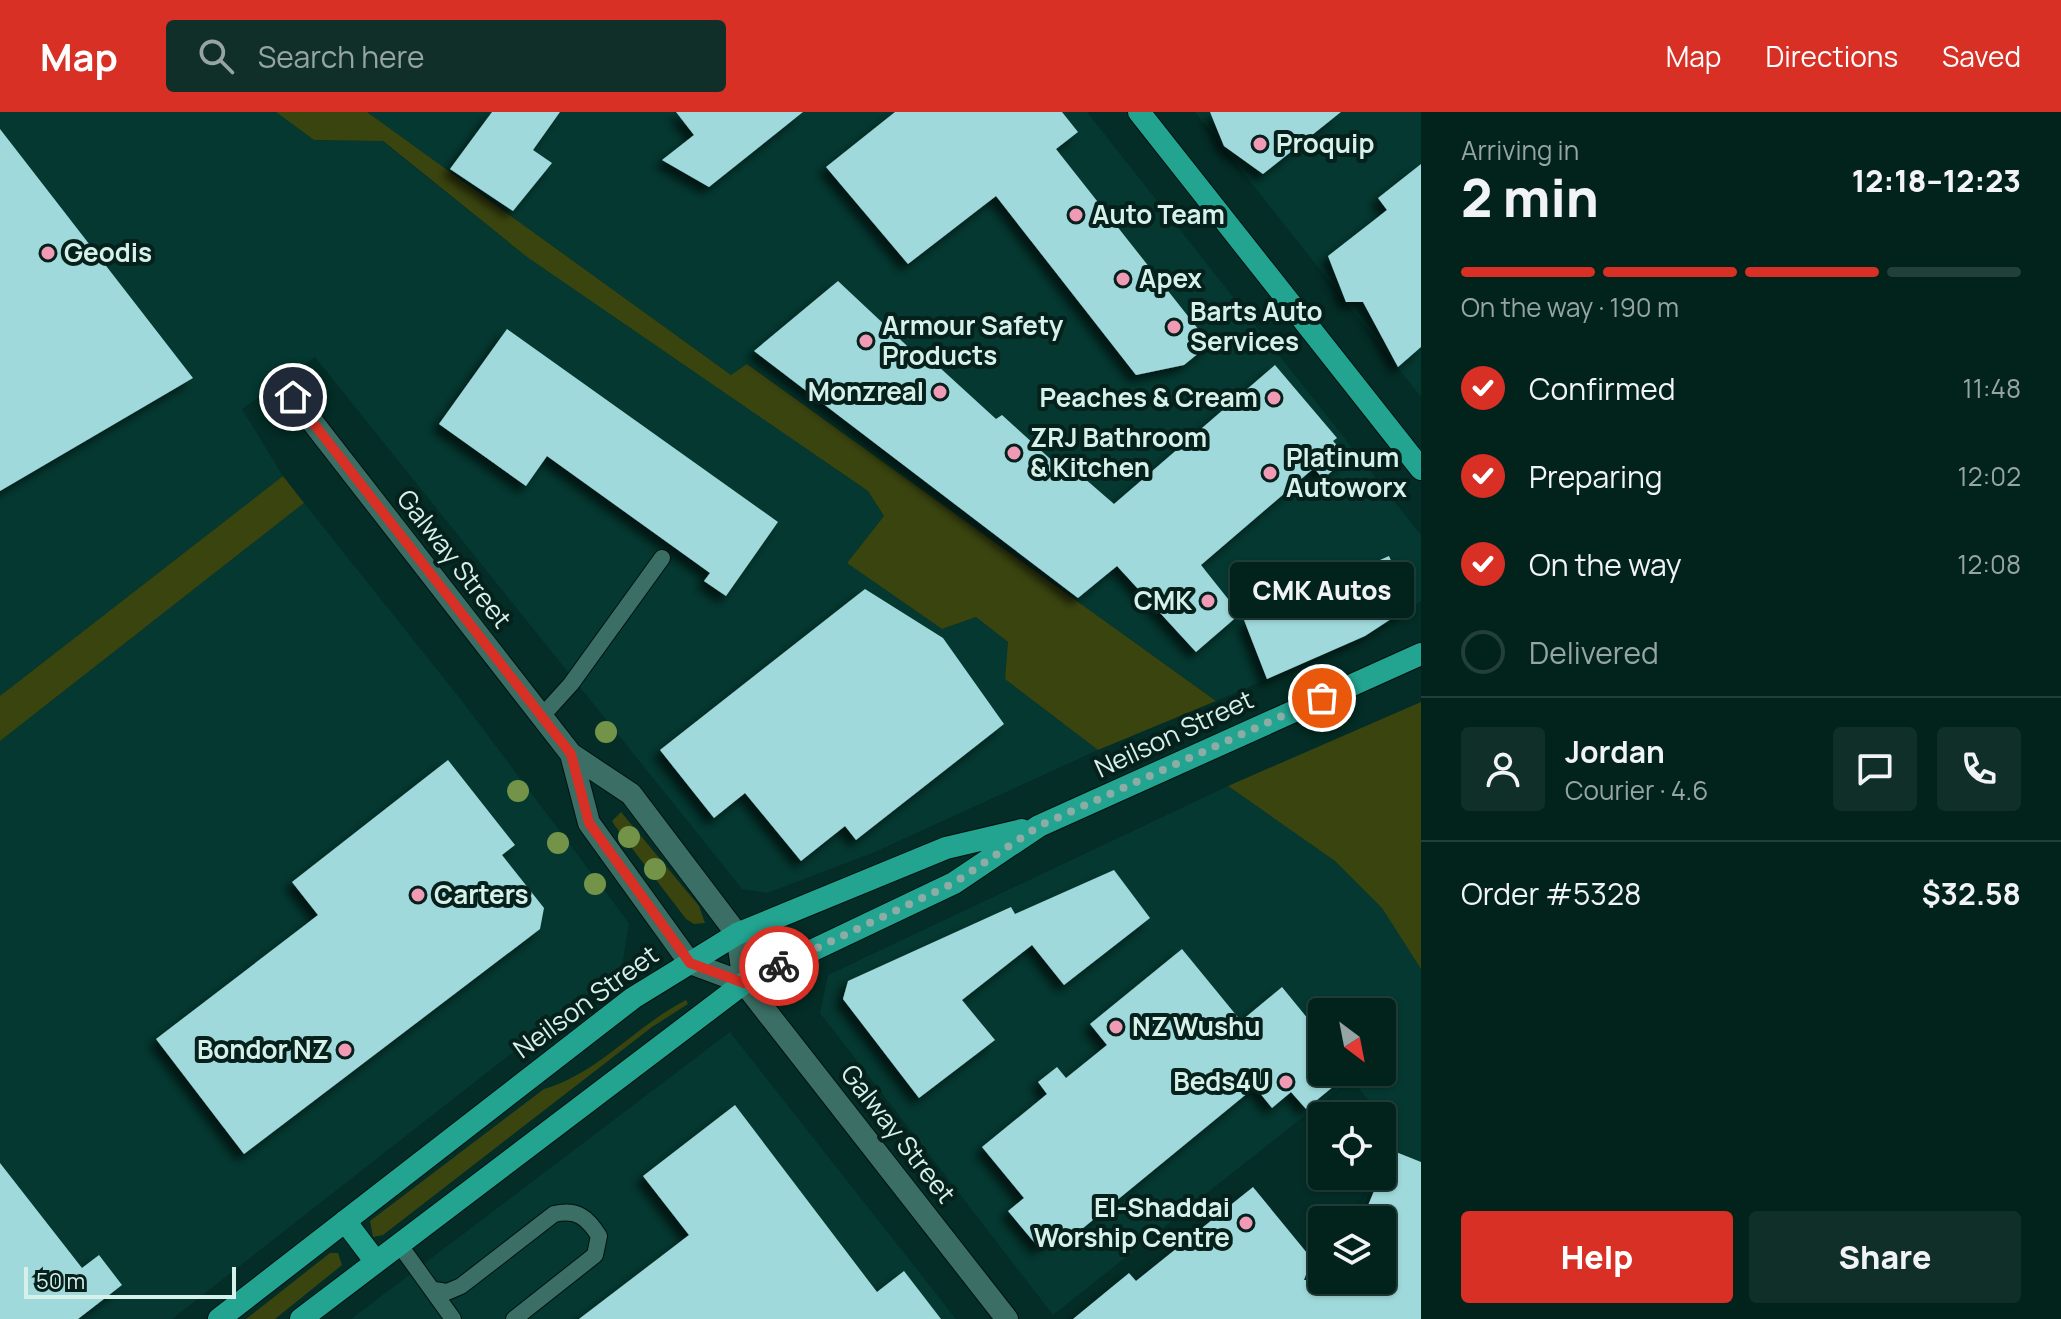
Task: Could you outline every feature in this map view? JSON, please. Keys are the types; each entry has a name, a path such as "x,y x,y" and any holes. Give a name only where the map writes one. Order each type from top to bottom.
{"main road":[{"path":"1139,112 1421,469"},
{"name":"Neilson Street","path":"301,1319 744,983 954,883 1039,826 1421,654"},
{"name":"Neilson Street","path":"219,1319 633,998 737,934 946,848 1039,826"},
{"path":"345,1221 376,1262"}],"street":[{"name":"Galway Street","path":"293,397 571,754 631,794 737,934 744,983 1007,1319"},
{"name":"Galway Street","path":"571,754 589,823 690,963"},
{"path":"690,963 744,983"}],"lane":[{"path":"542,716 571,684 662,558"},
{"path":"434,1290 447,1292 461,1286 554,1214 568,1211 581,1215 599,1236 595,1255 514,1319"},
{"path":"399,1244 453,1319"}],"shaded area":[{"path":"0,112 276,112 314,140 382,141 527,257 868,491 884,516 847,563 942,629 976,617 1008,642 1005,679 1098,750 875,852 767,893 742,889 315,357 242,409 283,476 0,696"},
{"path":"367,112 1087,112 1421,535 1421,601 1365,637 1216,701 748,364 731,375"},
{"path":"1195,112 1421,112 1421,397"},
{"path":"304,503 462,701 629,923 622,967 172,1319 0,1319 0,741"},
{"path":"1228,786 1335,861 1382,908 1421,969 1421,1319 1396,1294 1396,1206 1360,1206 1368,1190 1396,1190 1396,1102 1370,1102 1357,1086 1396,1086 1396,998 1308,998 1308,1086 1342,1086 1322,1102 1308,1102 1308,1113 1053,1315 820,1013 828,975"},
{"path":"730,1032 956,1319 351,1319"}],"green space":[{"path":"276,112 367,112 731,375 747,364 1216,701 1098,750 1005,679 1008,642 976,617 942,629 847,563 884,516 868,491 527,257 383,141 314,140"},
{"path":"283,476 304,503 0,741 0,696"},
{"path":"1421,702 1421,969 1382,908 1335,861 1228,786"},
{"path":"621,812 699,906 705,923 694,924 686,919 615,826 612,821"},
{"path":"686,1000 688,1004 652,1027 383,1235 373,1237 370,1221 544,1089 582,1072"},
{"path":"330,1253 338,1253 342,1265 275,1319 246,1319"}],"building":[{"path":"492,112 560,112 533,150 552,163 513,211 450,169"},
{"path":"676,112 803,112 709,187 662,160 694,135"},
{"path":"895,112 1062,112 1078,132 1056,149 1210,344 1184,365 1136,375 996,196 908,264 826,167"},
{"path":"1210,112 1341,112 1263,174 1224,146"},
{"name":"Geodis","path":"0,129 193,378 0,491"},
{"path":"1421,164 1421,347 1398,367 1363,302 1346,302 1328,256 1387,210 1378,198"},
{"path":"838,281 920,358 926,355 996,419 1002,415 1069,476 1076,471 1114,504 1275,365 1337,438 1333,441 1348,457 1323,479 1314,468 1201,565 1240,614 1196,652 1117,566 1078,598 754,351"},
{"path":"507,329 778,522 726,596 704,581 710,573 547,456 526,486 439,424"},
{"path":"1389,556 1411,606 1365,636 1267,679 1244,620"},
{"path":"865,589 943,638 1004,724 856,840 845,826 801,861 745,793 714,818 660,750"},
{"path":"448,760 515,845 502,855 544,908 540,929 244,1154 156,1039 318,915 292,882"},
{"path":"1114,870 1150,918 1064,985 1032,945 962,1000 995,1040 919,1098 843,999 848,981 1011,907 1015,914"},
{"path":"1182,949 1241,1021 1282,987 1308,1019 1308,1086 1334,1086 1315,1102 1308,1102 1306,1109 1291,1092 1272,1108 1255,1087 1071,1238 1064,1229 1039,1248 1008,1211 1024,1198 982,1147 1047,1094 1038,1082 1057,1067 1066,1078 1107,1045 1090,1024"},
{"path":"735,1105 877,1292 904,1271 941,1319 579,1319 689,1235 643,1176"},
{"name":"El-Shaddai Worship Centre","path":"1396,1152 1421,1162 1421,1319 1073,1319 1129,1273 1136,1281 1253,1187 1308,1254 1304,1280 1308,1280 1308,1294 1396,1294 1396,1206 1368,1206 1374,1190 1396,1190"},
{"path":"0,1163 82,1268 99,1255 122,1285 78,1319 0,1319"}],"way so far":[{"path":"779,966 954,883 1039,826 1322,698"}],"place":[{"name":"Proquip","path":"1260,144"},
{"name":"Auto Team","path":"1076,215"},
{"name":"Geodis","path":"48,253"},
{"name":"Apex","path":"1123,279"},
{"name":"Barts Auto Services","path":"1174,327"},
{"name":"Armour Safety Products","path":"866,341"},
{"name":"Monzreal","path":"940,392"},
{"name":"Peaches & Cream","path":"1274,398"},
{"name":"ZRJ Bathroom & Kitchen","path":"1014,453"},
{"name":"Platinum Autoworx","path":"1270,473"},
{"name":"CMK","path":"1208,601"},
{"name":"CMK Autos","path":"1322,698"},
{"name":"Carters","path":"418,895"},
{"name":"NZ Wushu","path":"1116,1027"},
{"name":"Bondor NZ","path":"345,1050"},
{"name":"Beds4U","path":"1286,1082"},
{"name":"El-Shaddai Worship Centre","path":"1246,1223"}],"route":[{"path":"293,397 571,754 589,823 690,963 744,983 779,966"}]}
